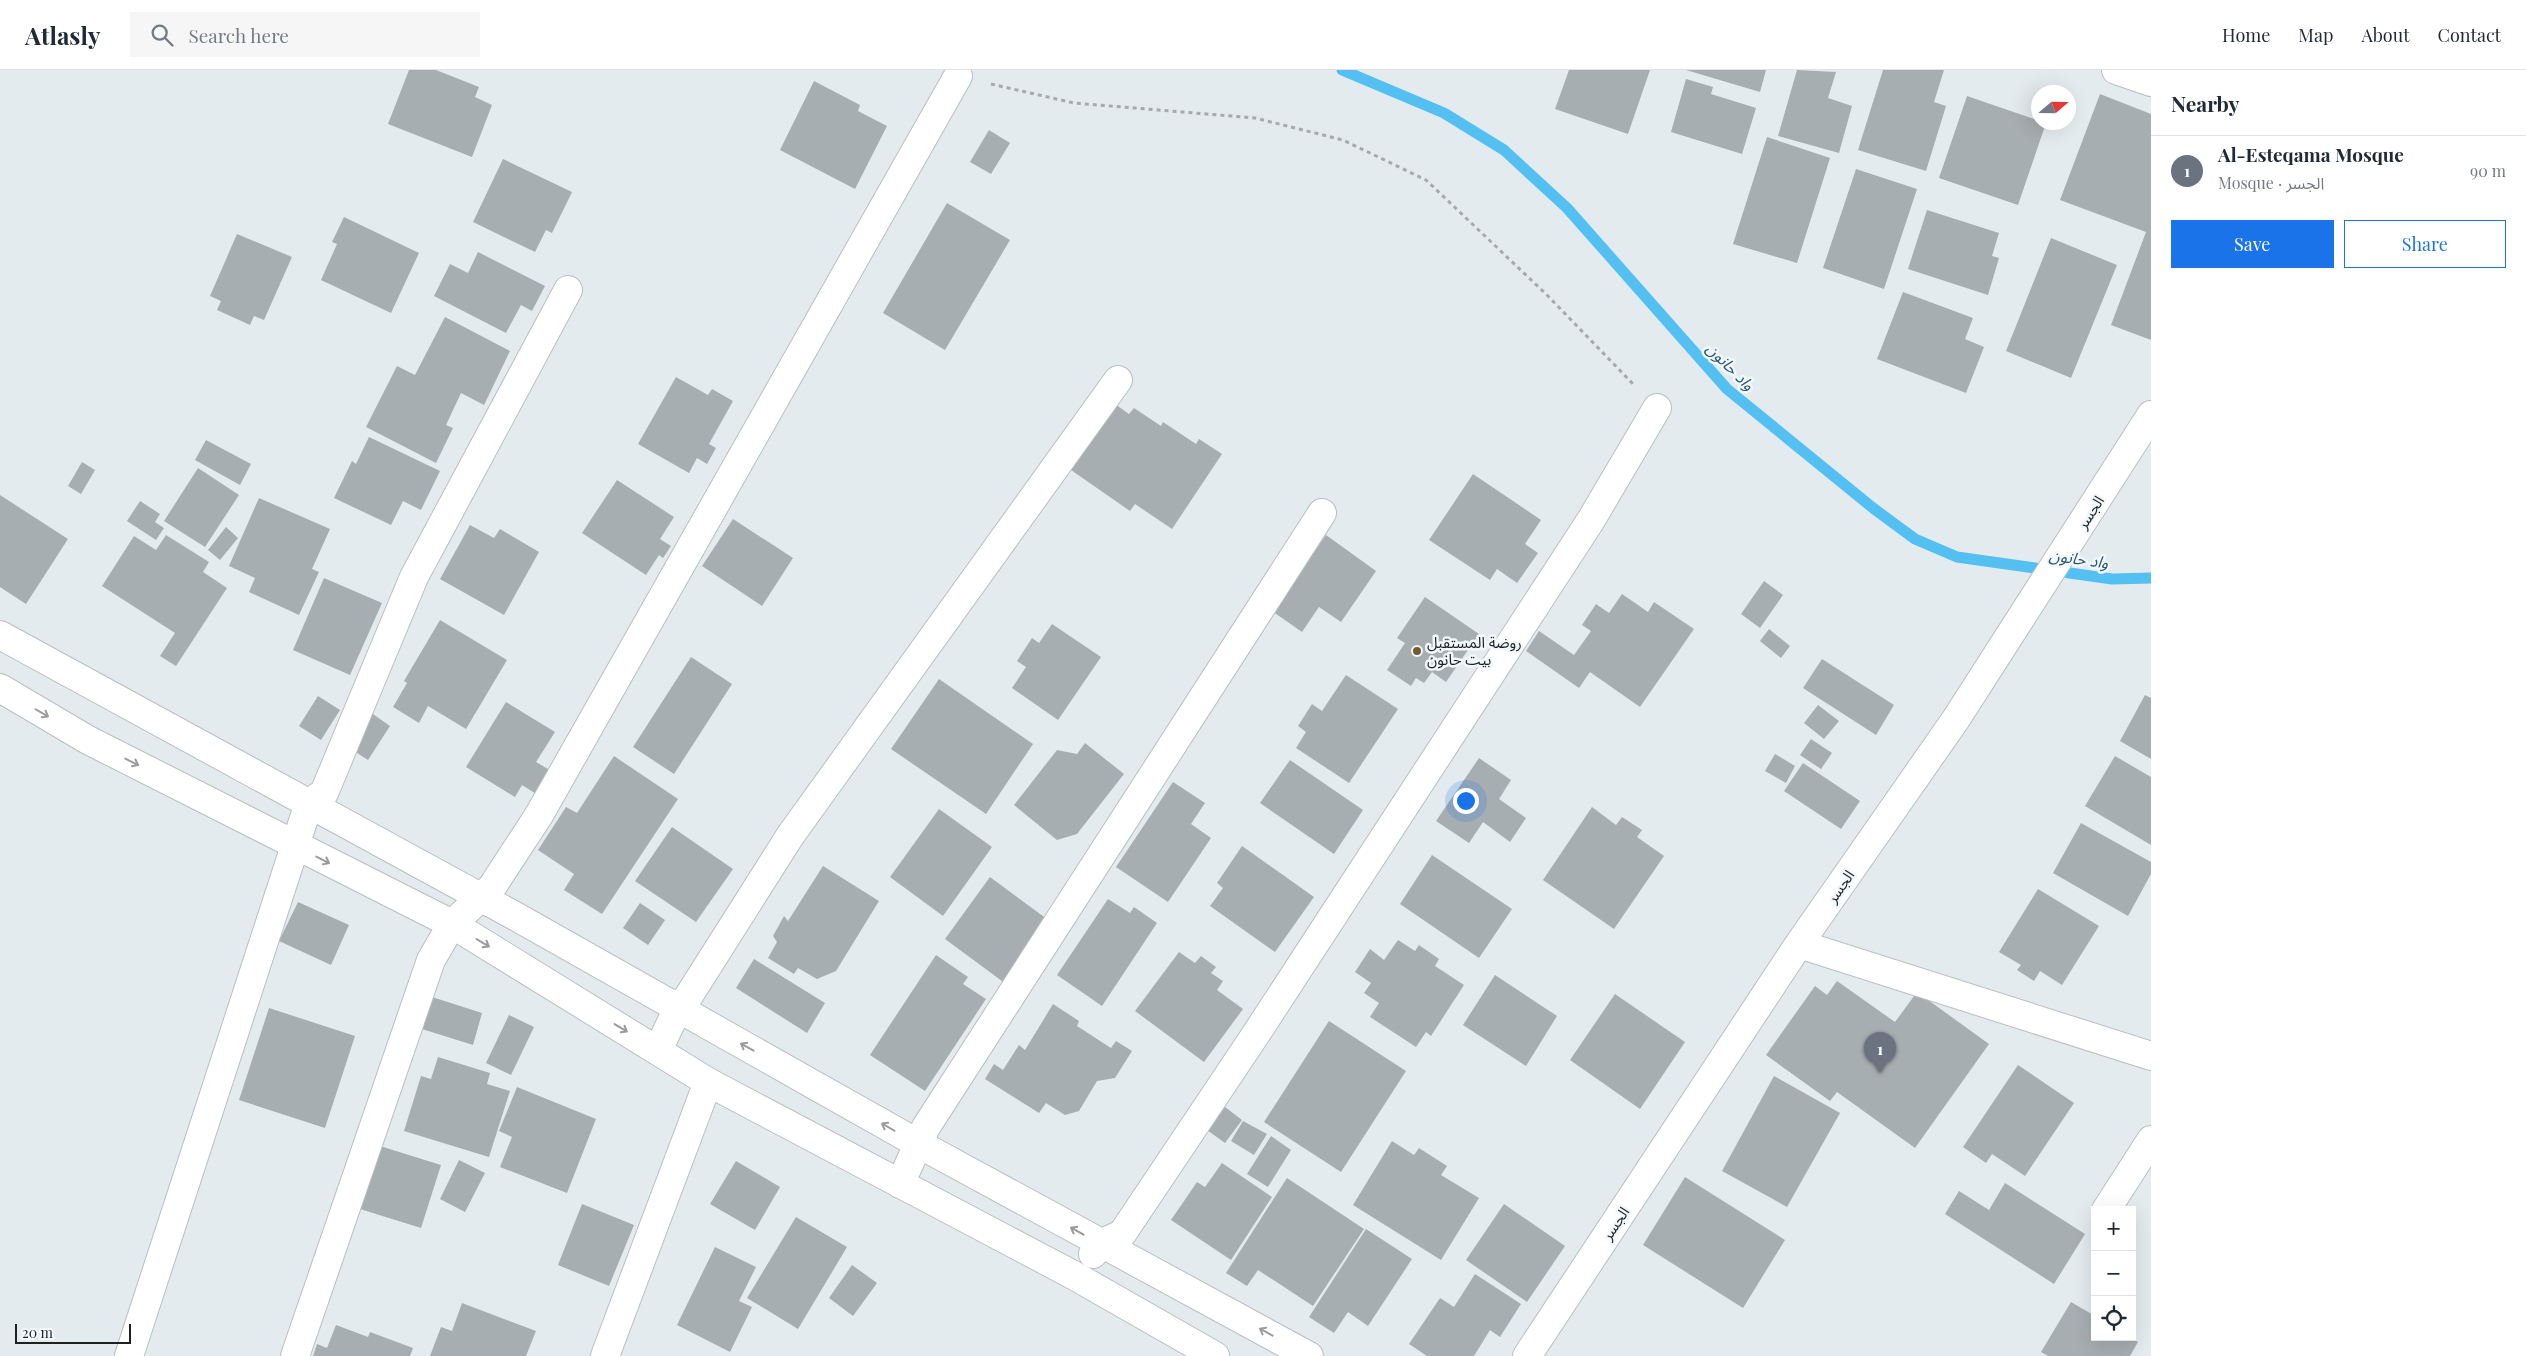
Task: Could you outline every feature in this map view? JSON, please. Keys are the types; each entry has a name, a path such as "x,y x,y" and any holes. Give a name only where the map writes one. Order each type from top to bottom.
{"street":[{"path":"2116,70 2151,82"},
{"path":"295,1356 431,960 452,924 492,886 539,815 958,76"},
{"path":"129,1356 309,803 324,793 414,577 568,290"},
{"path":"658,1050 678,1008 688,997 790,836 1118,380"},
{"path":"1075,1276 1100,1244 1122,1234 1256,1034 1591,520 1657,408"},
{"name":"الجسر","path":"1526,1356 1799,944 1956,720 2151,415"},
{"path":"900,1184 917,1143 1322,513"},
{"path":"0,635 481,898 1100,1244 1309,1356"},
{"path":"0,688 88,740 452,924 708,1082 1075,1276 1215,1356"},
{"path":"1799,944 2151,1056"},
{"path":"605,1356 708,1082"},
{"path":"2109,1206 2151,1140"}],"path":[{"path":"958,76 1074,103 1255,118 1343,140 1426,180 1547,295 1657,408"}],"building":[{"path":"409,70 436,70 479,87 475,97 492,105 472,157 388,124"},
{"path":"1569,70 1650,70 1628,134 1555,109"},
{"path":"1686,70 1766,70 1760,92"},
{"path":"1797,70 1836,72 1828,98 1852,106 1839,153 1778,136"},
{"path":"1883,70 1944,70 1934,102 1946,106 1926,171 1858,150"},
{"path":"1686,79 1713,87 1711,94 1756,108 1742,154 1671,132"},
{"path":"814,81 860,105 858,111 887,126 855,189 780,150"},
{"path":"2100,94 2151,114 2151,340 2111,325 2146,232 2060,200"},
{"path":"1967,96 2031,118 2031,130 2044,130 2018,205 1939,178"},
{"path":"989,130 1010,143 991,174 970,162"},
{"path":"1767,137 1830,158 1797,263 1733,244"},
{"path":"503,159 572,192 552,233 546,230 535,252 473,222"},
{"path":"1856,169 1917,189 1884,289 1823,268"},
{"path":"947,203 1010,240 945,350 883,313"},
{"path":"1927,210 1999,233 1992,256 1999,258 1988,295 1908,269"},
{"path":"344,217 419,253 391,313 321,280 337,244 332,242"},
{"path":"237,234 292,257 264,320 254,316 250,325 217,310 221,301 210,296"},
{"path":"2051,238 2117,265 2071,378 2006,351"},
{"path":"478,252 545,286 532,311 521,305 506,333 434,296 450,264 468,273"},
{"path":"1903,292 1973,318 1965,339 1984,347 1966,393 1877,359"},
{"path":"445,317 510,351 484,405 461,393 446,425 453,428 436,463 366,427 397,366 415,375"},
{"path":"676,377 708,395 712,389 733,401 709,444 716,448 707,464 697,458 689,473 638,444"},
{"path":"1115,404 1129,414 1134,408 1161,426 1163,422 1196,444 1199,439 1222,454 1172,529 1135,504 1130,511 1071,470"},
{"path":"369,437 440,471 421,510 403,501 391,525 334,498 352,461 356,464"},
{"path":"206,440 251,464 240,485 195,460"},
{"path":"82,462 95,470 81,494 68,486"},
{"path":"198,468 239,495 205,547 164,521"},
{"path":"1473,474 1541,520 1525,544 1538,553 1517,583 1497,569 1490,580 1429,540"},
{"path":"617,480 674,517 660,539 671,546 663,558 659,555 646,575 582,533"},
{"path":"0,495 68,539 26,604 0,587"},
{"path":"259,498 330,529 312,569 319,572 299,615 249,592 255,578 229,566"},
{"path":"140,501 160,514 155,522 164,528 156,540 127,521"},
{"path":"733,519 793,558 762,606 702,566"},
{"path":"470,525 494,538 500,529 539,552 504,615 440,579"},
{"path":"226,527 238,538 220,560 208,550"},
{"path":"166,535 209,562 203,572 227,588 176,666 160,656 175,633 102,586 134,536 156,550"},
{"path":"1326,535 1376,571 1341,622 1319,607 1302,632 1272,611"},
{"path":"324,578 382,603 350,675 293,650"},
{"path":"1764,581 1783,595 1760,628 1741,614"},
{"path":"1622,594 1648,612 1654,602 1694,629 1640,707 1590,672 1579,688 1526,651 1539,631 1574,655 1591,631 1582,625 1596,604 1609,613"},
{"path":"1425,597 1479,634 1446,682 1432,672 1424,683 1416,678 1411,686 1387,670 1405,643 1397,638"},
{"path":"440,620 507,660 466,729 428,706 419,723 393,707 407,683 404,681"},
{"path":"1052,624 1101,657 1058,720 1012,688 1026,667 1017,661 1032,638 1039,643"},
{"path":"1769,629 1790,646 1781,658 1760,641"},
{"path":"691,657 732,684 674,774 633,747"},
{"path":"1822,659 1894,705 1876,735 1803,688"},
{"path":"1346,675 1398,709 1349,783 1296,748 1306,732 1298,726 1312,704 1322,711"},
{"path":"939,679 1033,744 986,814 891,749"},
{"path":"2145,695 2151,698 2151,759 2120,741"},
{"path":"318,696 340,710 321,740 299,726"},
{"path":"506,702 555,732 536,762 553,772 538,795 522,785 515,797 466,767"},
{"path":"1818,705 1839,721 1824,739 1804,723"},
{"path":"370,712 390,726 368,760 348,747"},
{"path":"1811,739 1832,753 1821,769 1800,755"},
{"path":"1085,743 1124,774 1077,834 1057,840 1014,805 1057,750 1077,754"},
{"path":"1775,754 1795,766 1786,783 1765,771"},
{"path":"614,756 678,799 602,914 564,890 574,874 538,850 566,807 577,813"},
{"path":"2115,756 2151,777 2151,845 2085,806"},
{"path":"1479,758 1511,780 1499,799 1526,818 1510,842 1483,822 1469,843 1436,821"},
{"path":"1290,760 1363,810 1334,854 1260,803"},
{"path":"1803,763 1860,801 1841,829 1784,791"},
{"path":"1173,782 1205,803 1191,824 1211,838 1168,902 1116,867"},
{"path":"1592,807 1616,825 1622,817 1642,830 1637,837 1664,856 1614,929 1543,880"},
{"path":"939,809 992,847 943,916 890,877"},
{"path":"2081,823 2151,862 2151,874 2128,916 2053,873"},
{"path":"672,827 733,869 696,922 635,881"},
{"path":"1242,846 1314,897 1275,952 1210,906 1223,888 1217,883"},
{"path":"1432,855 1512,909 1479,958 1400,904"},
{"path":"823,866 879,901 836,971 817,979 798,968 794,974 768,958 777,942 773,936 784,916 788,921"},
{"path":"990,877 1051,922 1006,984 945,939"},
{"path":"2038,889 2099,926 2062,985 2040,971 2034,981 2017,970 2021,965 1999,952"},
{"path":"1108,899 1130,913 1134,907 1157,923 1102,1006 1057,975"},
{"path":"298,902 349,925 331,965 279,941"},
{"path":"640,903 665,920 648,945 623,928"},
{"path":"1398,940 1415,951 1419,945 1439,959 1435,966 1464,985 1431,1036 1426,1032 1416,1047 1370,1017 1379,1003 1364,993 1371,983 1355,972 1370,949 1384,960"},
{"path":"1179,952 1195,963 1201,956 1216,967 1211,973 1223,981 1217,990 1243,1009 1204,1062 1135,1011"},
{"path":"936,955 968,977 963,984 986,999 925,1091 870,1055"},
{"path":"754,959 825,1003 807,1033 736,988"},
{"path":"1495,975 1557,1016 1526,1066 1463,1025"},
{"path":"1837,981 1895,1022 1917,992 1989,1044 1915,1148 1837,1092 1830,1101 1766,1055 1815,986 1827,995"},
{"path":"1615,994 1685,1042 1640,1109 1570,1060"},
{"path":"432,997 482,1013 473,1045 422,1029"},
{"path":"1053,1004 1079,1021 1077,1026 1111,1048 1116,1041 1132,1051 1115,1078 1097,1081 1079,1111 1065,1115 1046,1103 1039,1113 985,1079 994,1064 1003,1070 1019,1045 1025,1050"},
{"path":"269,1008 355,1036 325,1128 239,1100"},
{"path":"509,1015 534,1027 511,1075 486,1063"},
{"path":"1329,1021 1406,1071 1341,1172 1264,1122"},
{"path":"438,1057 490,1073 487,1084 510,1091 489,1157 404,1131 421,1076 431,1079"},
{"path":"2018,1065 2074,1103 2025,1176 1992,1154 1986,1163 1963,1147"},
{"path":"1774,1076 1840,1113 1787,1207 1722,1171"},
{"path":"517,1087 596,1119 567,1193 500,1167 512,1137 499,1131"},
{"path":"1225,1107 1242,1120 1225,1143 1207,1130"},
{"path":"1243,1121 1267,1134 1254,1155 1231,1141"},
{"path":"1271,1136 1291,1150 1268,1187 1247,1174"},
{"path":"1392,1141 1414,1155 1419,1148 1447,1166 1441,1175 1479,1198 1441,1260 1353,1205"},
{"path":"380,1146 441,1165 421,1228 360,1209"},
{"path":"459,1160 485,1173 465,1212 440,1199"},
{"path":"736,1161 780,1187 755,1230 710,1204"},
{"path":"1222,1163 1272,1197 1231,1260 1171,1220 1197,1182 1205,1187"},
{"path":"1685,1177 1785,1240 1743,1308 1643,1245"},
{"path":"1287,1178 1364,1229 1313,1306 1258,1270 1247,1286 1226,1273"},
{"path":"2005,1183 2085,1234 2054,1284 1945,1214 1959,1191 1989,1210"},
{"path":"582,1204 634,1225 609,1286 558,1265"},
{"path":"1504,1204 1565,1246 1527,1302 1466,1260"},
{"path":"796,1217 847,1247 798,1329 747,1298"},
{"path":"1366,1229 1412,1259 1368,1326 1348,1312 1334,1333 1309,1317"},
{"path":"715,1247 756,1267 739,1301 752,1307 730,1352 677,1325"},
{"path":"852,1265 877,1283 853,1316 829,1298"},
{"path":"1475,1274 1521,1304 1500,1337 1490,1330 1474,1356 1427,1356 1409,1344 1440,1298 1454,1307"},
{"path":"2071,1302 2091,1314 2091,1341 2138,1342 2130,1356 2048,1356 2041,1352"},
{"path":"462,1303 536,1331 526,1356 430,1356 441,1327 452,1331"},
{"path":"336,1325 368,1337 370,1332 413,1348 410,1356 313,1356 317,1344 327,1348"}],"waterway":[{"name":"واد حانون","path":"1342,70 1444,113 1504,150 1567,208 1727,389 1873,508 1915,539 1957,557 2112,579 2151,578"}],"place":[{"name":"روضة المستقبل بيت حانون","path":"1417,651"},
{"name":"Al-Esteqama Mosque","path":"1880,1073"}]}
